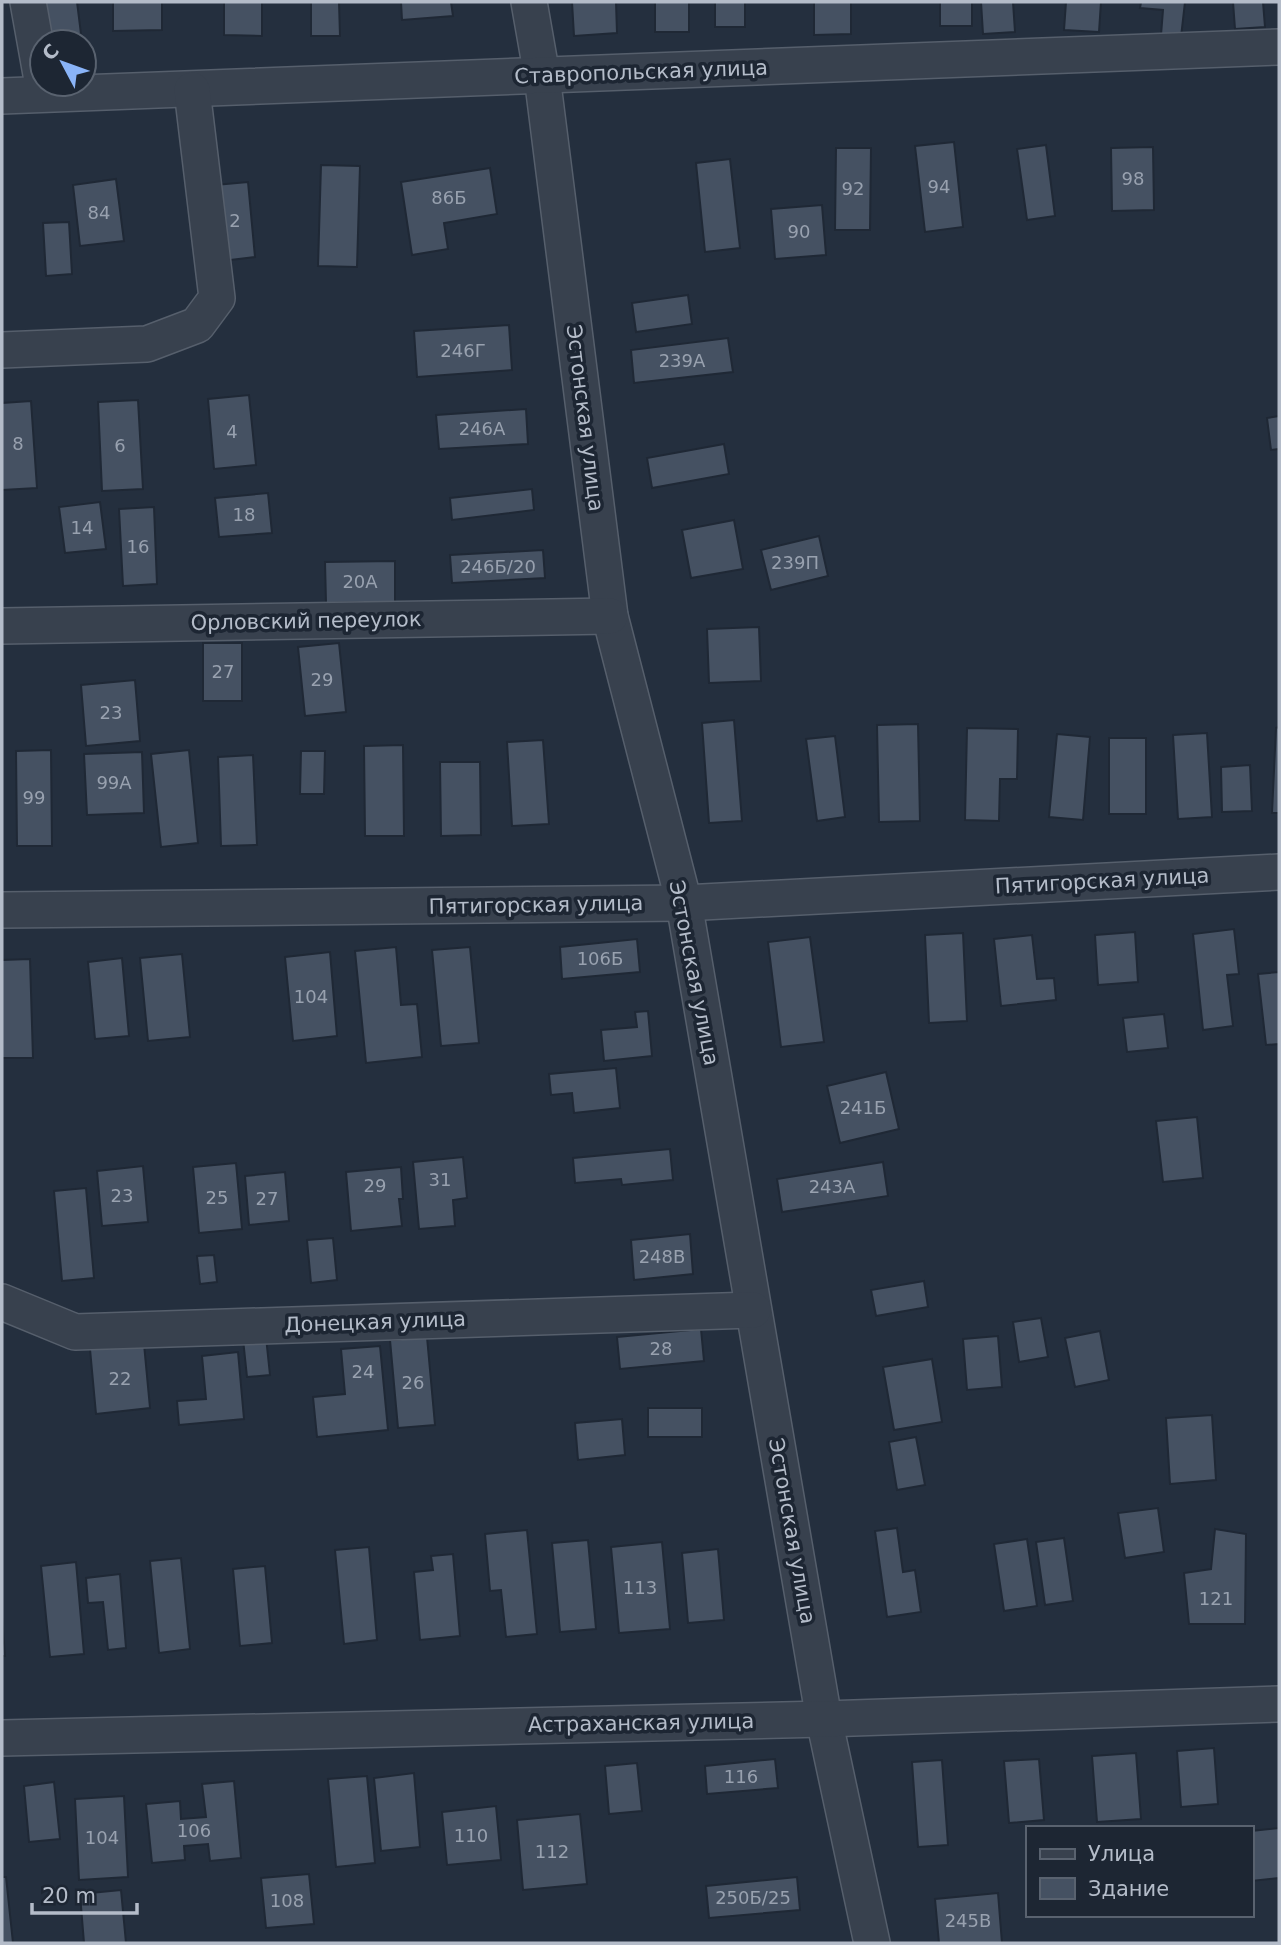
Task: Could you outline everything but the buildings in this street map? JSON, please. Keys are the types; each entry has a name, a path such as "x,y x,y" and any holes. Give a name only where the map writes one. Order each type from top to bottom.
{"street":[{"path":"28,2 33,28"},
{"name":"Эстонская улица","path":"529,2 542,76 610,616 684,903 824,1719 872,1943"},
{"name":"Ставропольская улица","path":"98,87 192,90 1279,47"},
{"name":"Ставропольская улица","path":"2,96 28,90"},
{"path":"2,349 147,344 197,325 217,298 192,90"},
{"name":"Орловский переулок","path":"2,626 610,616"},
{"name":"Пятигорская улица","path":"2,909 684,903 1279,872"},
{"name":"Донецкая улица","path":"2,1302 75,1332 753,1310"},
{"name":"Астраханская улица","path":"2,1738 824,1719 1279,1704"}]}
